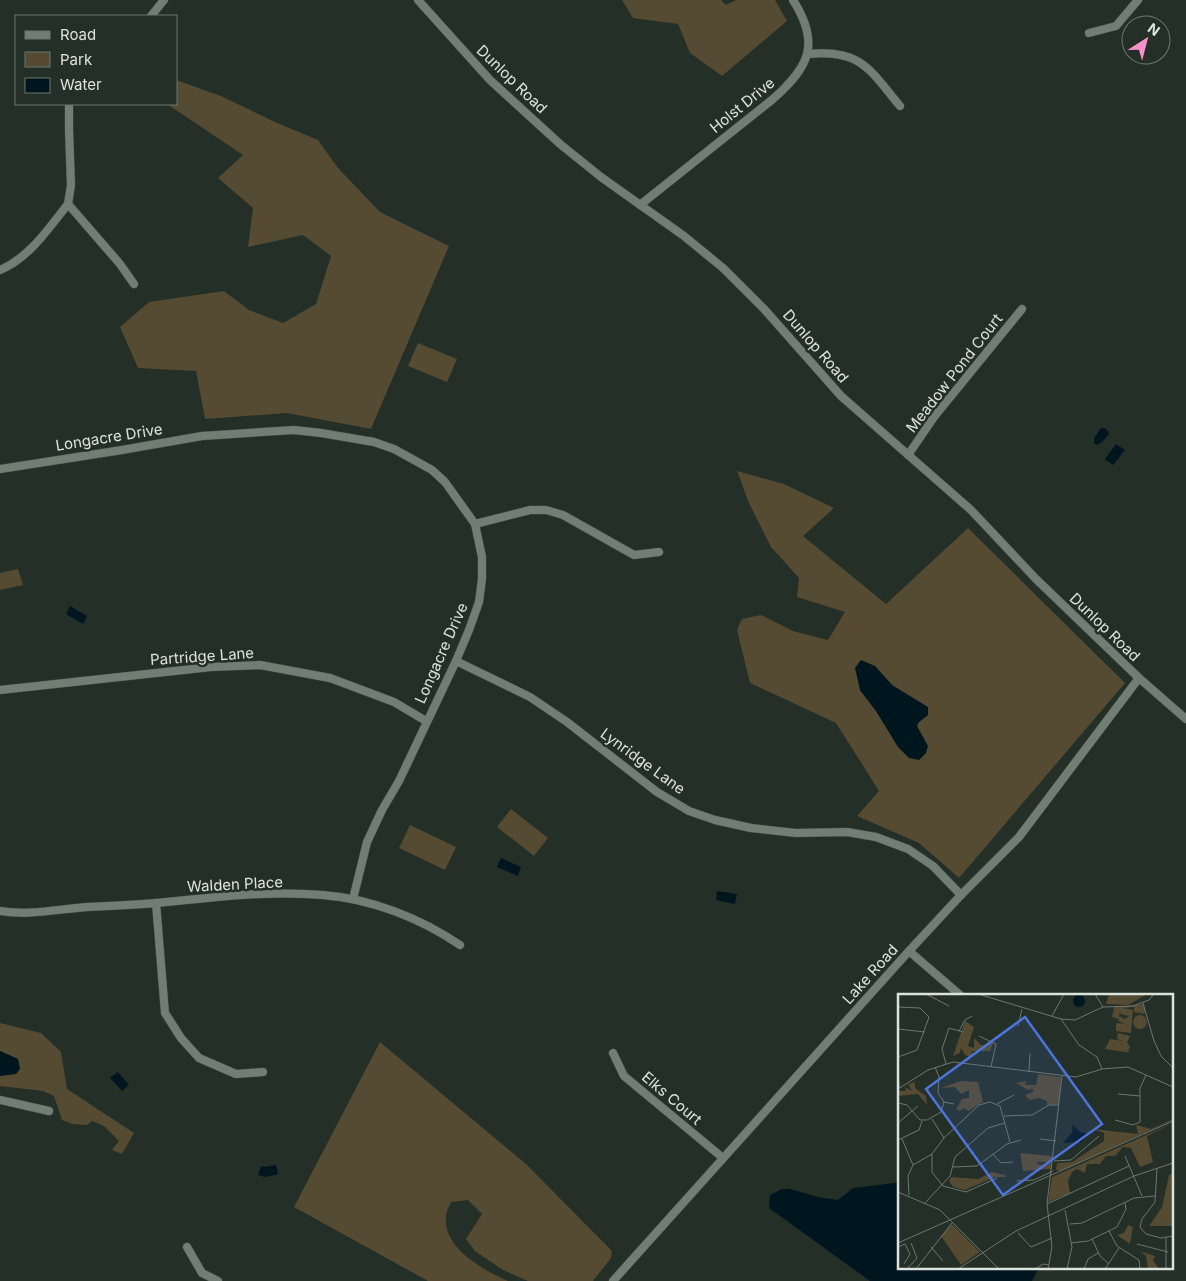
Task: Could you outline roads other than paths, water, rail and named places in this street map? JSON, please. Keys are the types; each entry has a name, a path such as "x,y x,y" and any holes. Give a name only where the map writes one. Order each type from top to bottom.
{"street":[{"path":"152,15 164,0"},
{"name":"Dunlop Road","path":"418,0 490,80 560,144 684,236 722,268 766,310 841,396 971,510 1036,579 1139,678 1186,719"},
{"path":"793,0 802,16 808,36 809,54 826,52 843,54 856,60 870,71 900,106"},
{"path":"1089,33 1116,26 1138,0"},
{"name":"Holst Drive","path":"640,205 773,99 798,74 809,54"},
{"path":"0,270 10,266 24,254 68,204 71,185 69,105"},
{"path":"68,204 120,264 134,284"},
{"name":"Meadow Pond Court","path":"908,455 934,417 1022,308"},
{"name":"Longacre Drive","path":"0,469 202,436 294,430 374,442 394,449 432,470 445,482 475,524 482,557 479,602 470,630 456,661 399,781 382,810 367,842 357,875 353,899"},
{"path":"475,524 530,510 546,510 563,516 634,555 659,552"},
{"name":"Lynridge Lane","path":"456,661 530,697 567,722 657,792 689,811 715,820 751,828 796,832 847,832 876,837 908,849 934,866 961,896"},
{"name":"Partridge Lane","path":"0,690 211,667 260,665 330,678 394,702 426,721"},
{"name":"Lake Road","path":"613,1281 909,951 1019,837 1139,678"},
{"name":"Walden Place","path":"0,911 55,912 187,899 290,894 323,895 353,899 406,915 439,931 460,946"},
{"path":"156,903 165,1013 181,1038 199,1058 236,1074 263,1072"},
{"path":"909,951 959,994"},
{"name":"Elks Court","path":"613,1053 624,1076 723,1158"},
{"path":"0,1100 49,1111"},
{"path":"187,1246 202,1273 218,1281"}],"water":[{"path":"1101,428 1105,428 1109,434 1101,443 1096,445 1094,438"},
{"path":"1116,444 1125,450 1113,465 1105,459"},
{"path":"70,606 87,616 83,624 66,614"},
{"path":"861,660 875,666 892,685 928,707 928,715 917,726 928,746 926,753 919,760 909,758 898,747 876,711 860,690 855,668"},
{"path":"501,858 521,867 518,876 497,867"},
{"path":"717,891 737,894 735,904 716,900"},
{"path":"0,1051 18,1059 20,1069 16,1074 0,1076"},
{"path":"118,1072 129,1085 122,1091 110,1078"},
{"path":"276,1165 278,1174 265,1177 258,1175 261,1166"},
{"path":"898,1181 898,1268 1038,1268 1032,1281 870,1281 769,1208 770,1195 782,1189 790,1189 818,1197 838,1200 853,1188"}]}
